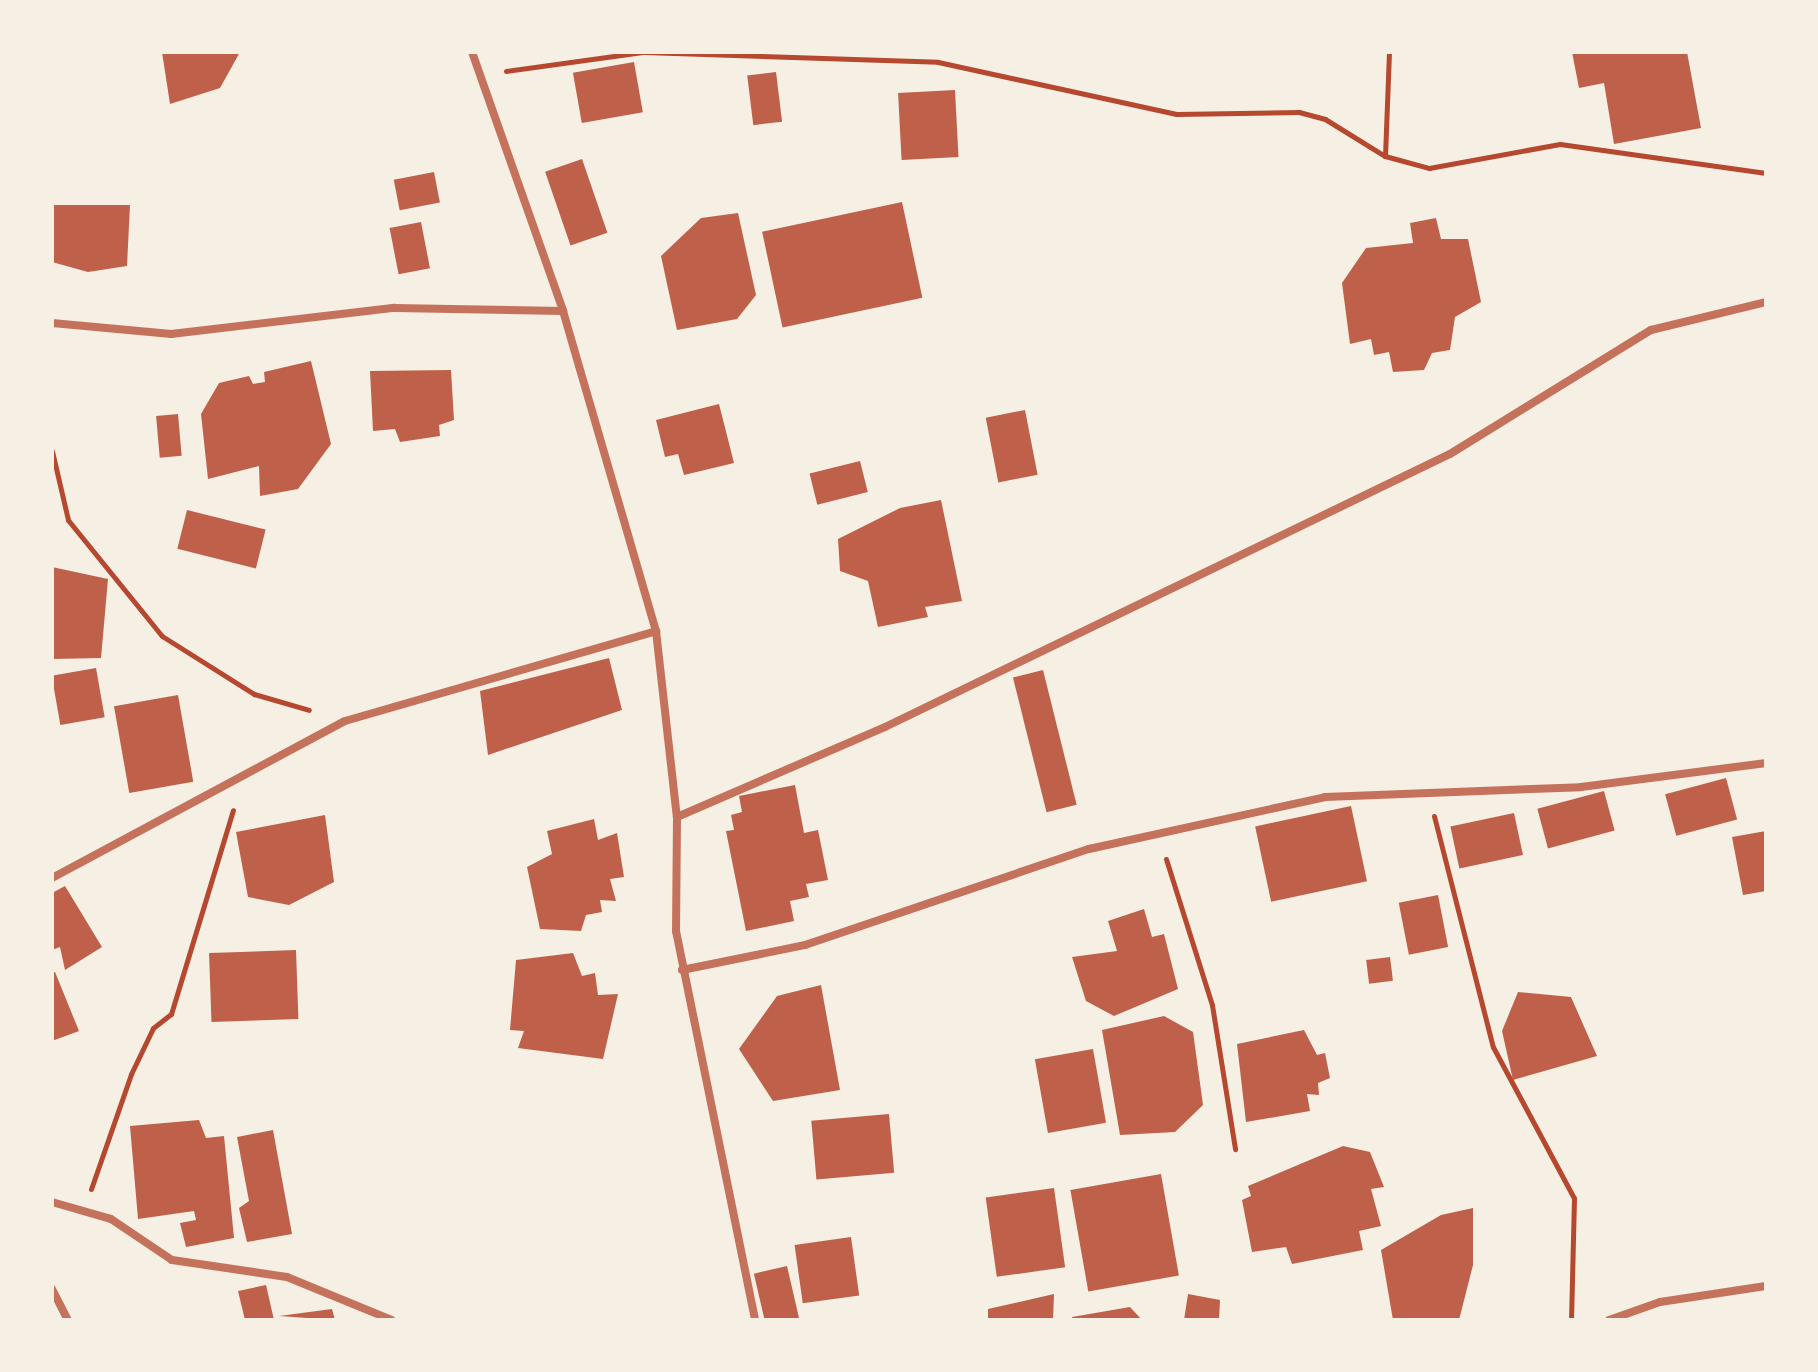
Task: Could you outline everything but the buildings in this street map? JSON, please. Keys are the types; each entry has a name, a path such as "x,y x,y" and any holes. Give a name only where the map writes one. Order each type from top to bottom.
{"street":[{"path":"472,52 563,311 656,631 677,817 682,970 755,1320"},
{"path":"677,817 885,727 1450,454 1651,330 1766,302"},
{"path":"52,323 171,334 394,308 563,311"},
{"path":"52,878 345,721 656,631"},
{"path":"682,970 805,945 1158,831 1356,791 1430,796 1660,780 1766,763"},
{"path":"52,1202 85,1208 172,1260 287,1277 392,1320"},
{"path":"1609,1320 1660,1302 1766,1286"},
{"path":"52,1289 68,1320"}],"path":[{"path":"480,75 644,52 938,62 1176,114 1299,112 1325,119 1385,156 1429,168 1560,144 1766,173"},
{"path":"1385,156 1389,52"},
{"path":"52,451 68,520 162,636 254,694 345,721"},
{"path":"85,1208 131,1074 153,1028 171,1014 242,774"},
{"path":"1430,796 1493,1047 1574,1198 1571,1320"},
{"path":"1158,831 1212,1005 1235,1149"}]}
